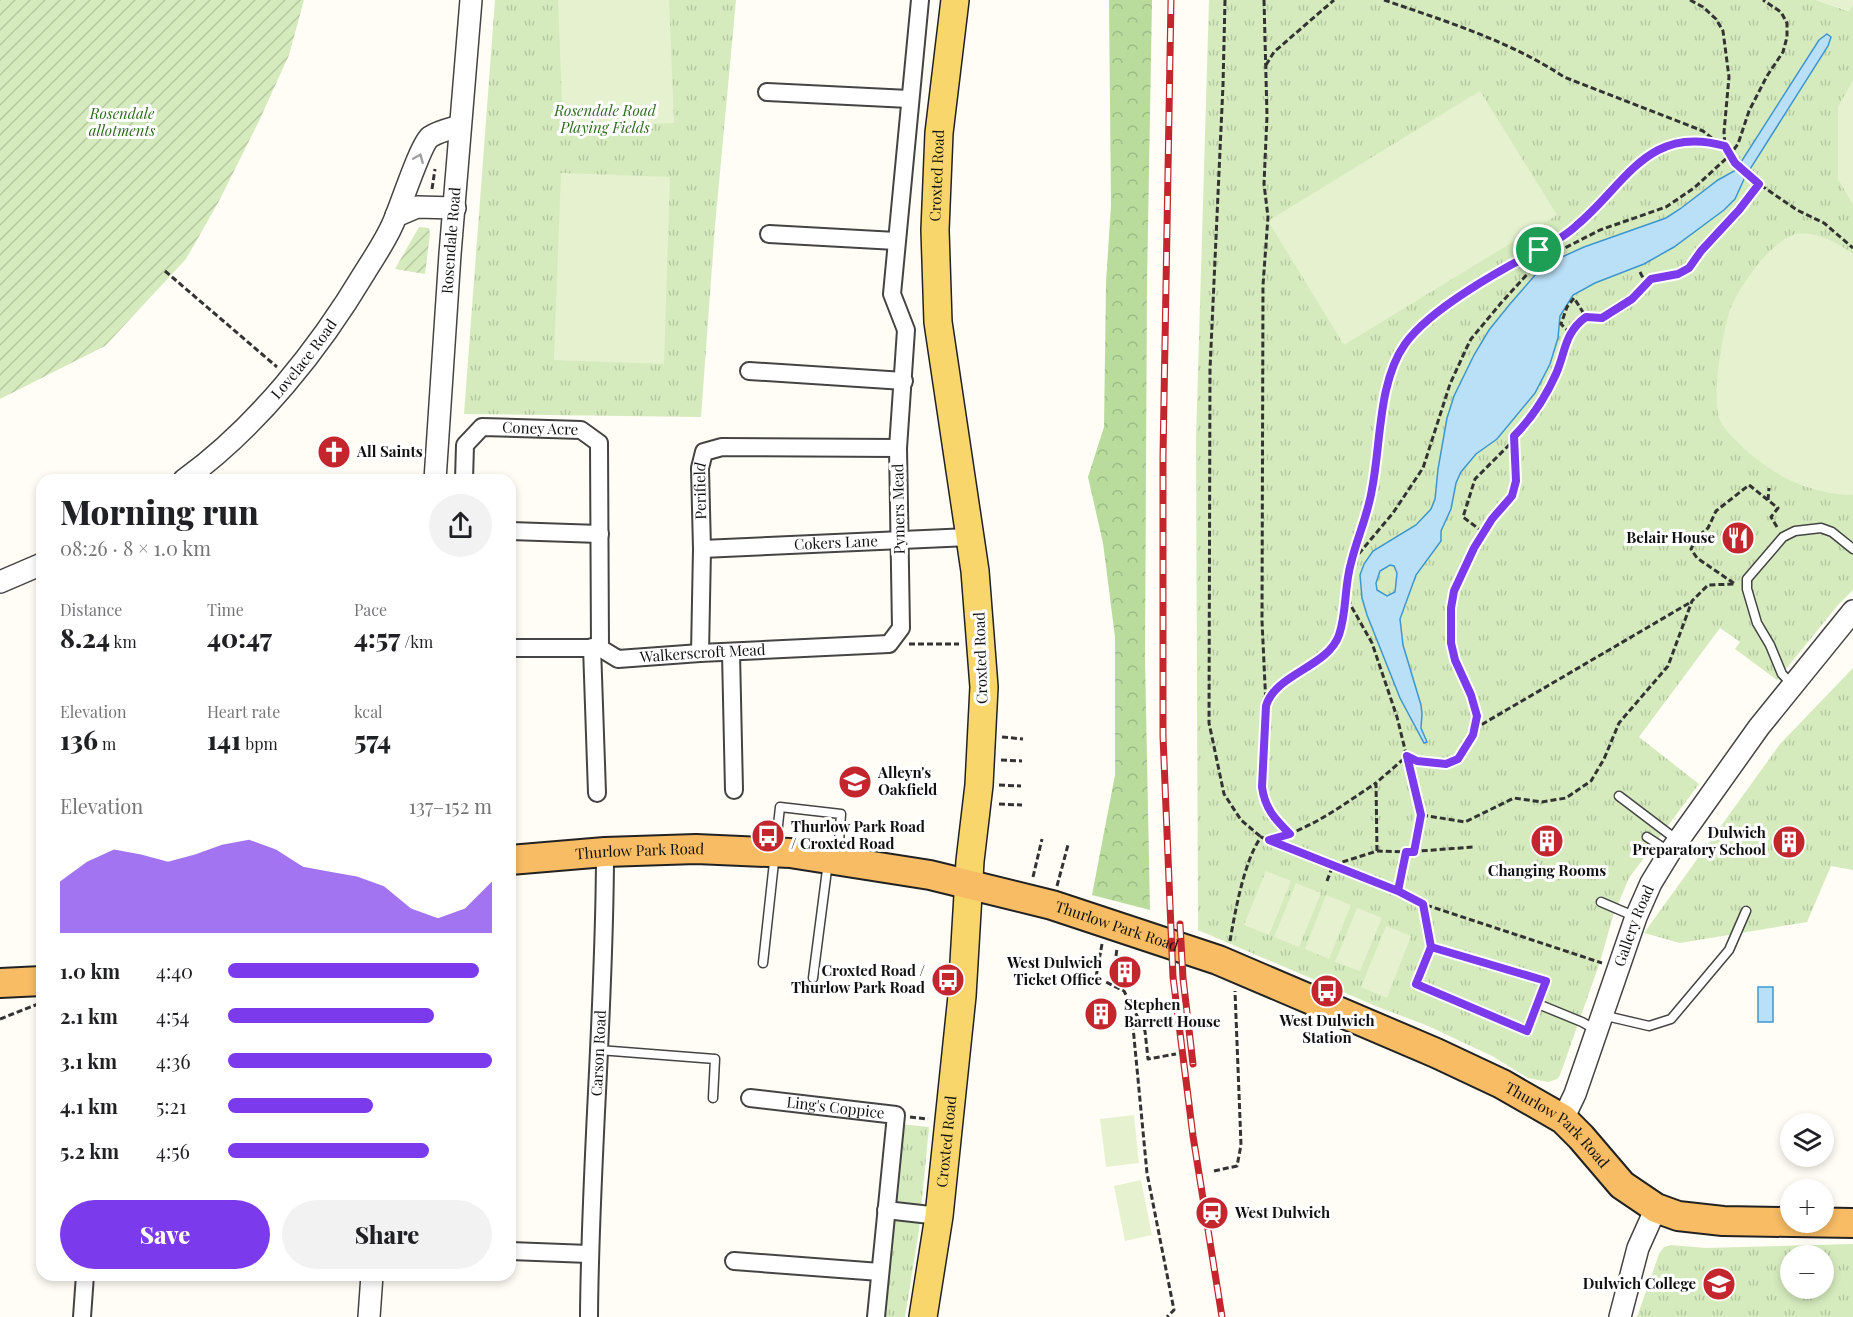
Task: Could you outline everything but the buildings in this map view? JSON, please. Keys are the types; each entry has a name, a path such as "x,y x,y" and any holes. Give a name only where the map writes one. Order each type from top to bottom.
{"highway":[{"name":"Thurlow Park Road","path":"516,859 605,852 696,849 776,853 833,859 970,883 1040,902 1207,956 1436,1053 1502,1084 1563,1119 1622,1185 1656,1208 1678,1216 1723,1221 1853,1223"},
{"path":"0,983 36,981"}],"main road":[{"name":"Croxted Road","path":"923,1317 939,1216 947,1122 962,996 984,687 980,612 938,322 935,230 939,134 955,0"}],"street":[{"name":"Rosendale Road","path":"435,474 471,0"},
{"name":"Pymers Mead","path":"896,636 902,628 898,448 906,330 892,294 920,0"},
{"path":"767,92 909,99"},
{"name":"Lovelace Road","path":"193,474 207,464 256,417 315,347 357,285 396,216 428,138 460,126"},
{"path":"396,216 417,207 455,208"},
{"path":"769,234 896,241"},
{"path":"749,371 904,381"},
{"name":"Coney Acre","path":"464,474 465,445 482,427 581,430 599,443 600,534 596,648 597,793"},
{"name":"Perifield","path":"700,653 702,549 700,468 704,452 722,447 898,448"},
{"path":"516,531 600,534"},
{"name":"Cokers Lane","path":"702,549 969,537"},
{"path":"0,582 36,567"},
{"name":"Gallery Road","path":"1563,1119 1575,1094 1636,917 1651,883 1674,846 1792,684 1853,611"},
{"name":"Walkerscroft Mead","path":"516,648 596,648 618,659 889,644 896,636"},
{"path":"731,652 734,789"},
{"name":"Carson Road","path":"589,1317 589,1254 599,1050 605,852"},
{"name":"Ling's Coppice","path":"750,1098 896,1115 876,1317"},
{"path":"1620,1317 1638,1248 1656,1208"},
{"path":"886,1210 939,1216"},
{"path":"516,1251 589,1254"},
{"path":"734,1261 880,1272"},
{"path":"82,1317 85,1281"},
{"path":"369,1317 372,1281"}],"lane":[{"path":"1792,684 1782,674 1770,645 1757,623 1747,589 1747,579 1783,537 1795,531 1821,528 1832,532 1853,549"},
{"path":"1618,796 1674,846"},
{"path":"763,963 780,807 841,814 813,978"},
{"path":"1647,837 1674,846"},
{"path":"1601,903 1636,917"},
{"path":"1538,1004 1582,1022 1649,1026 1671,1019 1729,950 1746,911"},
{"path":"1431,947 1546,981 1538,1004 1527,1031 1416,984 1431,947"},
{"path":"599,1050 715,1059 713,1098"}],"path":[{"path":"1225,0 1210,369 1209,723 1224,794 1241,820 1261,837 1398,891 1423,904 1604,964"},
{"path":"1264,0 1267,116 1264,184 1268,218 1263,285 1262,621 1266,706 1262,787 1270,814 1290,834"},
{"path":"1265,66 1274,52 1334,0"},
{"path":"1384,0 1514,49 1545,64 1564,77 1703,131 1719,144"},
{"path":"1690,0 1716,18 1723,31 1729,77 1724,132 1725,146 1730,156 1759,184 1797,210 1824,223 1853,248"},
{"path":"1351,563 1393,513 1423,468 1450,384 1471,339 1531,270 1557,252 1600,230 1666,207 1694,188 1730,156 1738,144 1749,111 1767,76 1783,52 1786,23 1781,12 1763,0"},
{"path":"1266,706 1275,689 1322,657 1339,638 1351,563 1372,490 1389,380 1404,346 1418,328 1478,286 1520,260 1557,241 1578,225 1648,155 1668,145 1694,140 1725,146"},
{"path":"1407,756 1417,761 1446,764 1458,759 1474,730 1477,716 1471,695 1455,660 1451,643 1450,624 1454,591 1483,532 1512,496 1516,481 1514,436 1545,397 1557,372 1570,333 1586,317 1602,318 1632,299 1651,279 1678,274 1689,268 1759,184"},
{"path":"165,272 278,368"},
{"path":"1640,272 1646,285"},
{"path":"1570,333 1561,324 1574,298 1586,317"},
{"path":"1483,532 1463,517 1469,494 1474,479 1513,441"},
{"path":"1474,730 1692,601 1708,585 1735,584 1697,558 1691,549 1697,537 1708,528 1716,511 1749,485 1778,508 1773,514"},
{"path":"1768,500 1769,488"},
{"path":"1347,583 1350,604 1372,643 1397,717 1407,756 1421,815 1414,852"},
{"path":"1421,815 1465,822 1514,798 1542,802 1566,798 1591,781 1604,759 1619,723 1668,666 1692,601"},
{"path":"896,636 909,644 982,644"},
{"path":"1269,840 1290,834 1325,815 1376,783 1407,756"},
{"path":"1376,783 1377,851"},
{"path":"1229,946 1235,910 1254,847 1261,837"},
{"path":"1040,902 1042,839"},
{"path":"1040,902 1068,846"},
{"path":"1327,881 1334,865 1377,851 1414,852 1473,847"},
{"path":"1398,891 1406,852"},
{"path":"1423,904 1431,947"},
{"path":"1107,922 1095,977 1124,991 1145,1031 1148,1059 1176,1054"},
{"path":"1214,1171 1237,1166 1241,1145 1234,994 1236,988"},
{"path":"0,1018 36,1004"},
{"path":"1131,1006 1147,1173 1175,1317"},
{"path":"896,1115 947,1122"},
{"path":"1167,1317 1174,1310"}],"green space":[{"name":"Rosendale allotments","path":"0,0 304,0 289,55 259,121 219,201 186,259 105,346 0,399"},
{"name":"Rosendale Road Playing Fields","path":"495,0 736,0 715,226 701,417 464,414"},
{"path":"558,0 669,0 674,123 563,127"},
{"path":"1109,0 1152,0 1147,286 1145,658 1150,910 1092,895 1115,775 1115,637 1103,543 1088,477 1104,427 1106,283 1111,205"},
{"path":"1209,0 1816,0 1848,11 1853,5 1853,590 1777,680 1735,649 1740,642 1720,628 1639,737 1699,784 1629,878 1613,916 1600,962 1560,1075 1557,1079 1548,1082 1528,1078 1492,1056 1426,1025 1378,1007 1198,930 1196,440"},
{"path":"1816,0 1853,0 1853,5 1849,11"},
{"path":"1853,80 1853,205 1838,179 1838,107"},
{"path":"1480,91 1557,215 1344,345 1268,221"},
{"path":"561,173 670,177 664,364 554,360"},
{"path":"419,227 429,228 430,234 425,274 395,269"},
{"path":"1796,234 1811,234 1826,238 1853,254 1853,495 1817,490 1782,476 1756,459 1729,434 1719,418 1717,395 1719,366 1726,323 1733,303 1747,279 1765,256 1786,238"},
{"path":"1853,668 1853,870 1831,866 1807,922 1680,943 1644,933 1780,744"},
{"path":"1266,871 1291,881 1269,935 1244,925"},
{"path":"1296,883 1321,893 1299,947 1274,937"},
{"path":"1326,895 1351,905 1329,959 1305,949"},
{"path":"1357,908 1382,918 1360,971 1335,962"},
{"path":"1386,926 1411,936 1387,998 1361,987"},
{"path":"1134,1115 1139,1163 1106,1167 1100,1119"},
{"path":"900,1124 929,1127 919,1230 905,1317 881,1317"},
{"path":"1141,1180 1152,1235 1125,1241 1114,1186"},
{"name":"Dulwich College","path":"1853,1244 1853,1317 1637,1317 1659,1254 1664,1247 1671,1245 1706,1248 1780,1246 1780,1299 1834,1299 1834,1245 1816,1245"}],"water":[{"path":"1827,34 1831,37 1828,46 1745,177 1735,199 1724,210 1674,247 1644,264 1595,283 1573,295 1560,316 1558,338 1550,364 1535,393 1497,439 1476,454 1461,472 1456,483 1451,509 1441,531 1441,541 1416,575 1400,619 1403,645 1421,705 1421,728 1427,742 1424,743 1400,698 1367,615 1362,598 1360,575 1373,551 1416,525 1431,509 1435,499 1447,418 1454,396 1474,355 1489,330 1510,304 1536,274 1551,262 1584,247 1666,218 1718,180 1736,170 1819,40","holes":["1390,565 1394,566 1397,573 1395,592 1387,596 1377,590 1376,583 1380,571"]},
{"path":"1758,987 1773,987 1773,1022 1758,1022"}],"railway":[{"path":"1171,0 1163,457 1163,736 1173,977 1193,1136 1222,1317"},
{"path":"1180,924 1183,978 1193,1064"}],"place":[{"name":"All Saints","path":"334,452"},
{"name":"Belair House","path":"1738,538"},
{"name":"Alleyn's Oakfield","path":"855,782"},
{"name":"Thurlow Park Road / Croxted Road","path":"768,836"},
{"name":"Changing Rooms","path":"1547,841"},
{"name":"Dulwich Preparatory School","path":"1789,842"},
{"name":"West Dulwich Ticket Office","path":"1125,972"},
{"name":"Croxted Road / Thurlow Park Road","path":"948,980"},
{"name":"West Dulwich Station","path":"1327,991"},
{"name":"Stephen Barrett House","path":"1101,1014"},
{"name":"West Dulwich","path":"1212,1213"},
{"name":"Dulwich College","path":"1719,1284"}],"route":[{"path":"1539,250 1478,286 1418,328 1394,364 1382,417 1372,490 1351,563 1339,638 1322,657 1275,689 1269,697 1266,706 1262,787 1270,814 1290,834 1269,840 1398,891 1423,904 1431,947 1546,981 1527,1031 1416,984 1431,947 1423,904 1398,891 1406,852 1414,852 1421,815 1407,756 1417,761 1446,764 1458,759 1473,735 1477,716 1471,695 1455,660 1451,643 1450,624 1454,591 1483,532 1512,496 1516,481 1514,436 1545,397 1557,372 1568,336 1577,323 1586,317 1602,318 1632,299 1651,279 1678,274 1689,268 1714,235 1739,210 1759,184 1735,163 1725,146 1709,141 1694,140 1668,145 1648,155 1578,225 1557,241 1539,250"}]}
